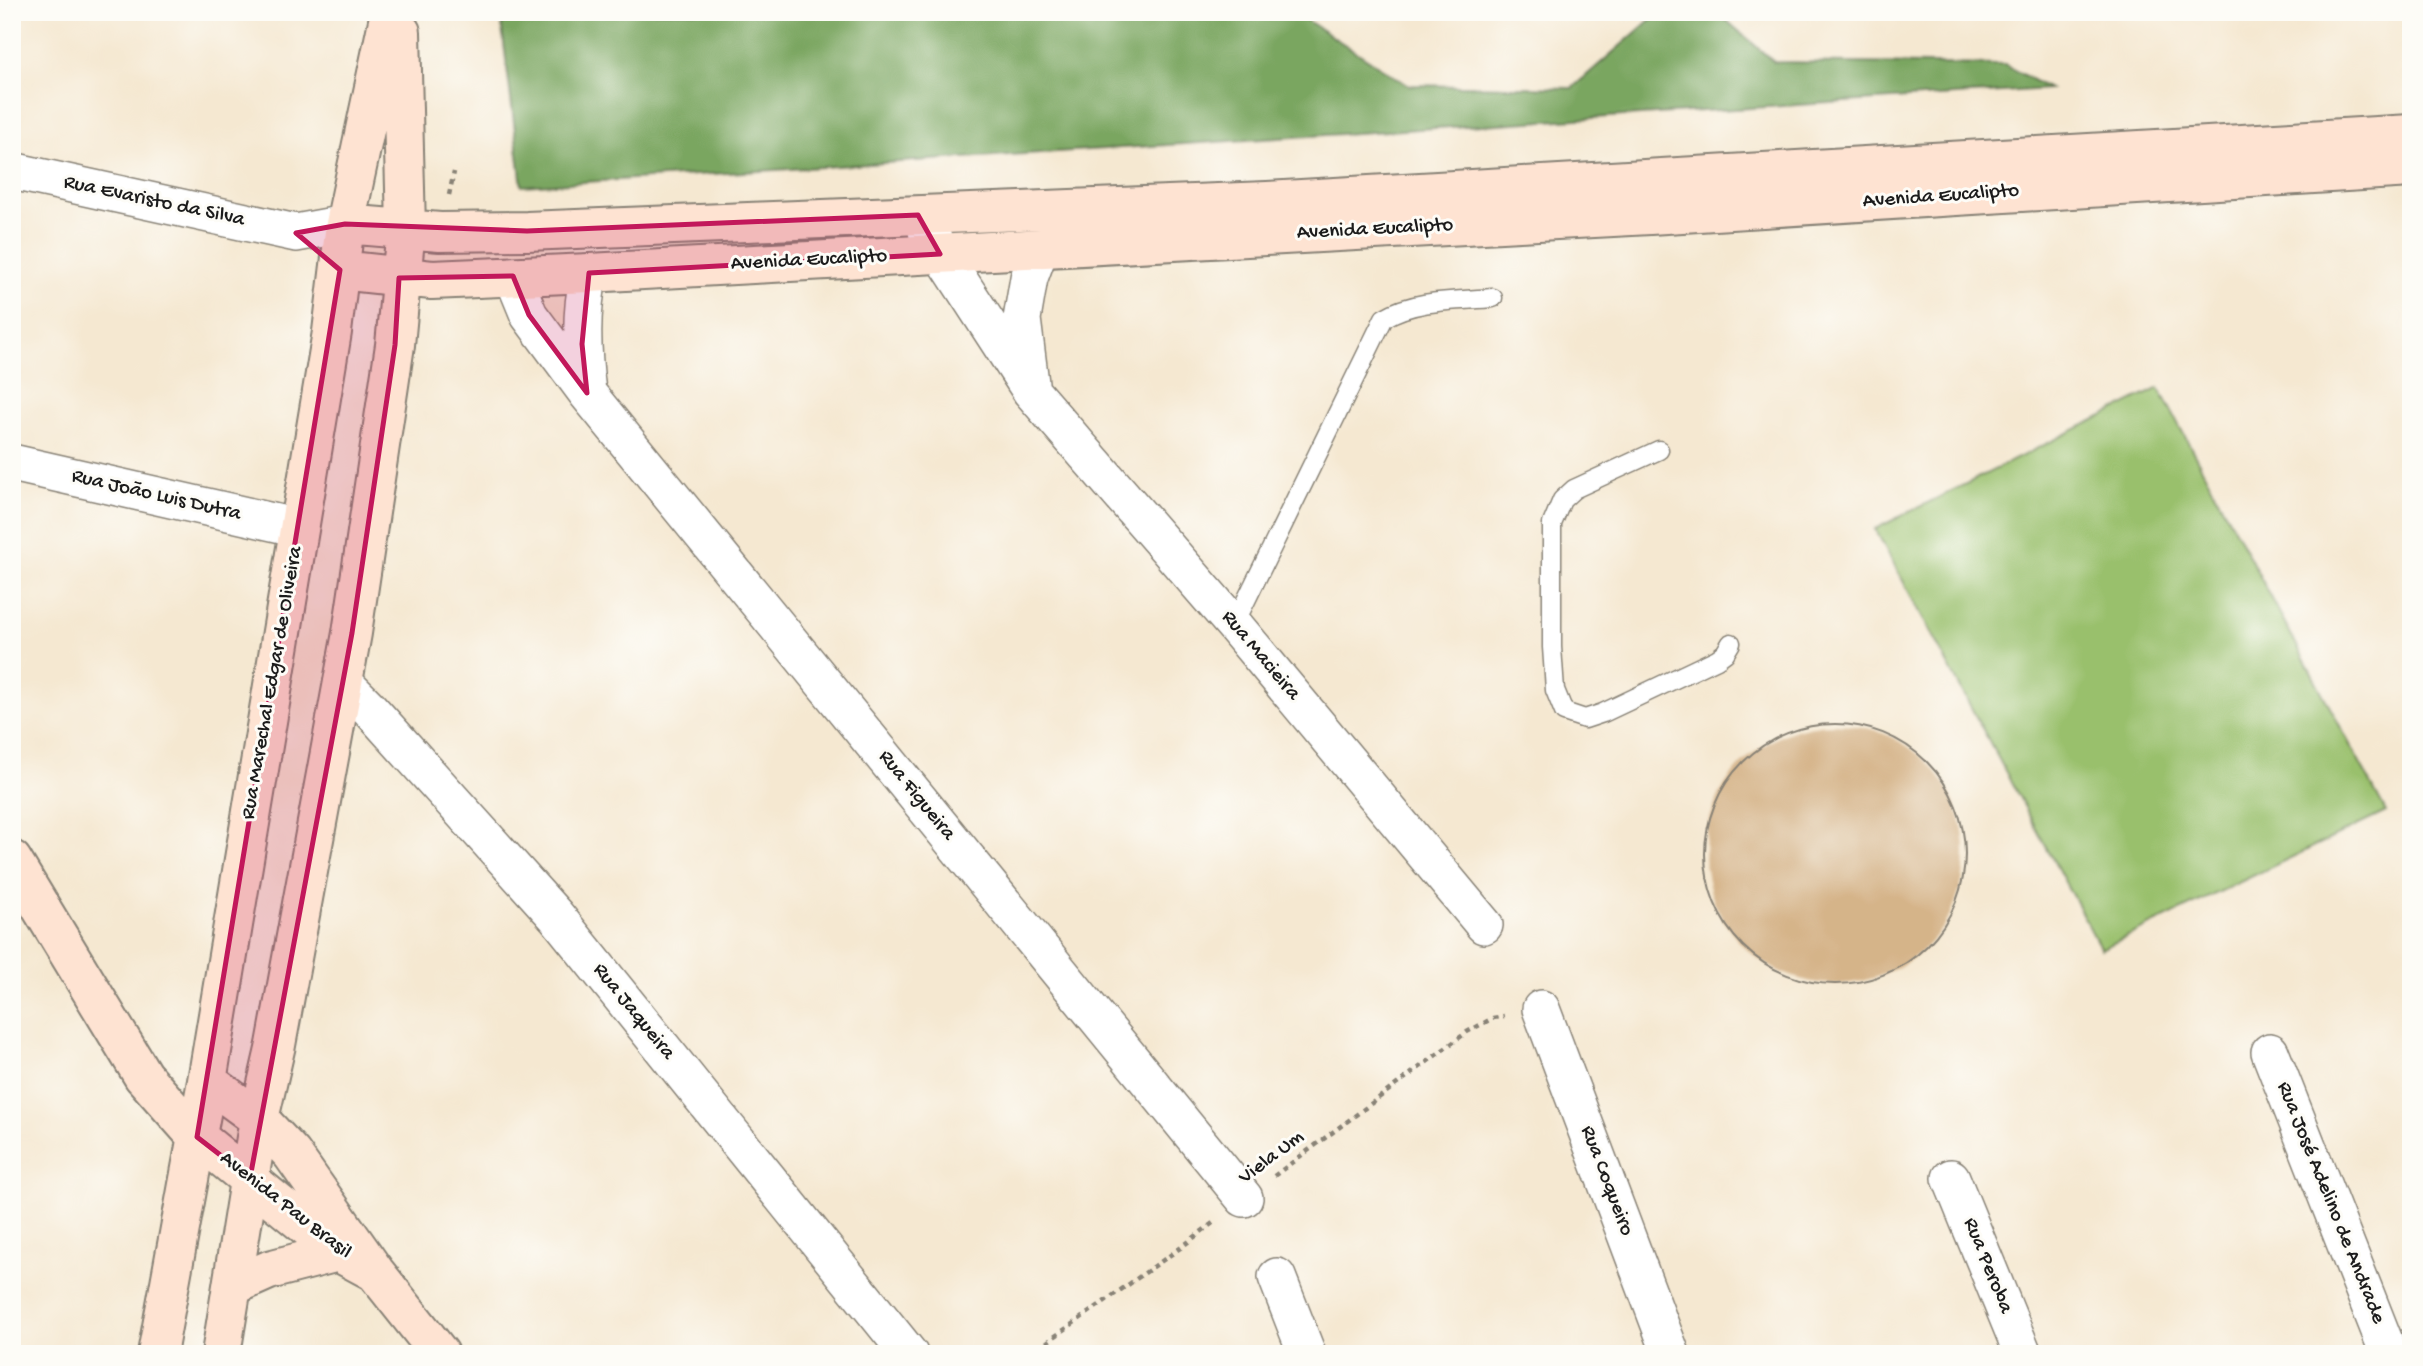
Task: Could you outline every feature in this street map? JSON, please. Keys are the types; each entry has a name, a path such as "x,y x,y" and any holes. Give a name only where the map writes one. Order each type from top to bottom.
{"main road":[{"name":"Rua Marechal Edgar de Oliveira","path":"157,1354 197,1136 332,332 345,224 390,12"},
{"path":"221,1354 259,1119 276,1045 352,633 395,345 406,228 401,12"},
{"name":"Avenida Eucalipto","path":"345,224 440,232 527,231 1267,201 2411,134"},
{"name":"Avenida Eucalipto","path":"340,270 432,280 589,273 1650,215 2411,168"},
{"name":"Avenida Pau Brasil","path":"12,860 143,1076 197,1136 338,1252 375,1272"},
{"name":"Avenida Pau Brasil","path":"206,1082 259,1119 292,1153 375,1272 440,1354"},
{"path":"233,1286 269,1270 338,1252"}],"street":[{"name":"Rua Evaristo da Silva","path":"12,171 296,233 345,224"},
{"name":"Rua Macieira","path":"918,215 940,254 1031,391 1234,625 1484,925"},
{"name":"Rua Evaristo da Silva","path":"296,233 340,270"},
{"path":"1031,391 1022,319 1029,278 1041,248"},
{"path":"587,393 582,344 583,299 589,273"},
{"name":"Rua Figueira","path":"513,276 529,314 587,393 1244,1198"},
{"name":"Rua João Luis Dutra","path":"12,463 299,528"},
{"name":"Rua Jaqueira","path":"342,682 368,707 556,916 909,1354"},
{"name":"Rua Coqueiro","path":"1541,1009 1671,1354"},
{"name":"Rua José Adelino de Andrade","path":"2270,1052 2389,1354"},
{"name":"Rua Peroba","path":"1951,1178 2023,1354"},
{"path":"1277,1277 1307,1354"}],"lane":[{"path":"1234,625 1384,318 1398,310 1427,304 1493,298"},
{"path":"1659,450 1574,489 1562,500 1552,524 1552,646 1555,690 1564,712 1584,719 1603,713 1717,659 1731,643"}],"path":[{"name":"Viela Um","path":"1030,1354 1183,1246 1467,1032 1493,1018 1541,1009"}],"highlighted area":[{"path":"918,215 940,254 589,273 582,344 587,393 529,315 513,276 399,278 395,345 352,633 250,1178 197,1137 340,270 296,233 345,224 527,231"}],"green space":[{"path":"500,12 1294,12 1408,85 1572,88 1659,12 1717,12 1774,62 2005,65 2049,89 522,186"},
{"path":"2159,388 2386,812 2101,949 1875,529"}],"building":[{"path":"1835,724 1885,734 1907,746 1927,762 1943,782 1955,804 1965,854 1955,904 1943,926 1927,946 1907,962 1885,974 1835,984 1785,974 1763,962 1743,946 1727,926 1715,904 1705,854 1715,804 1727,782 1743,762 1763,746 1785,734"}]}
